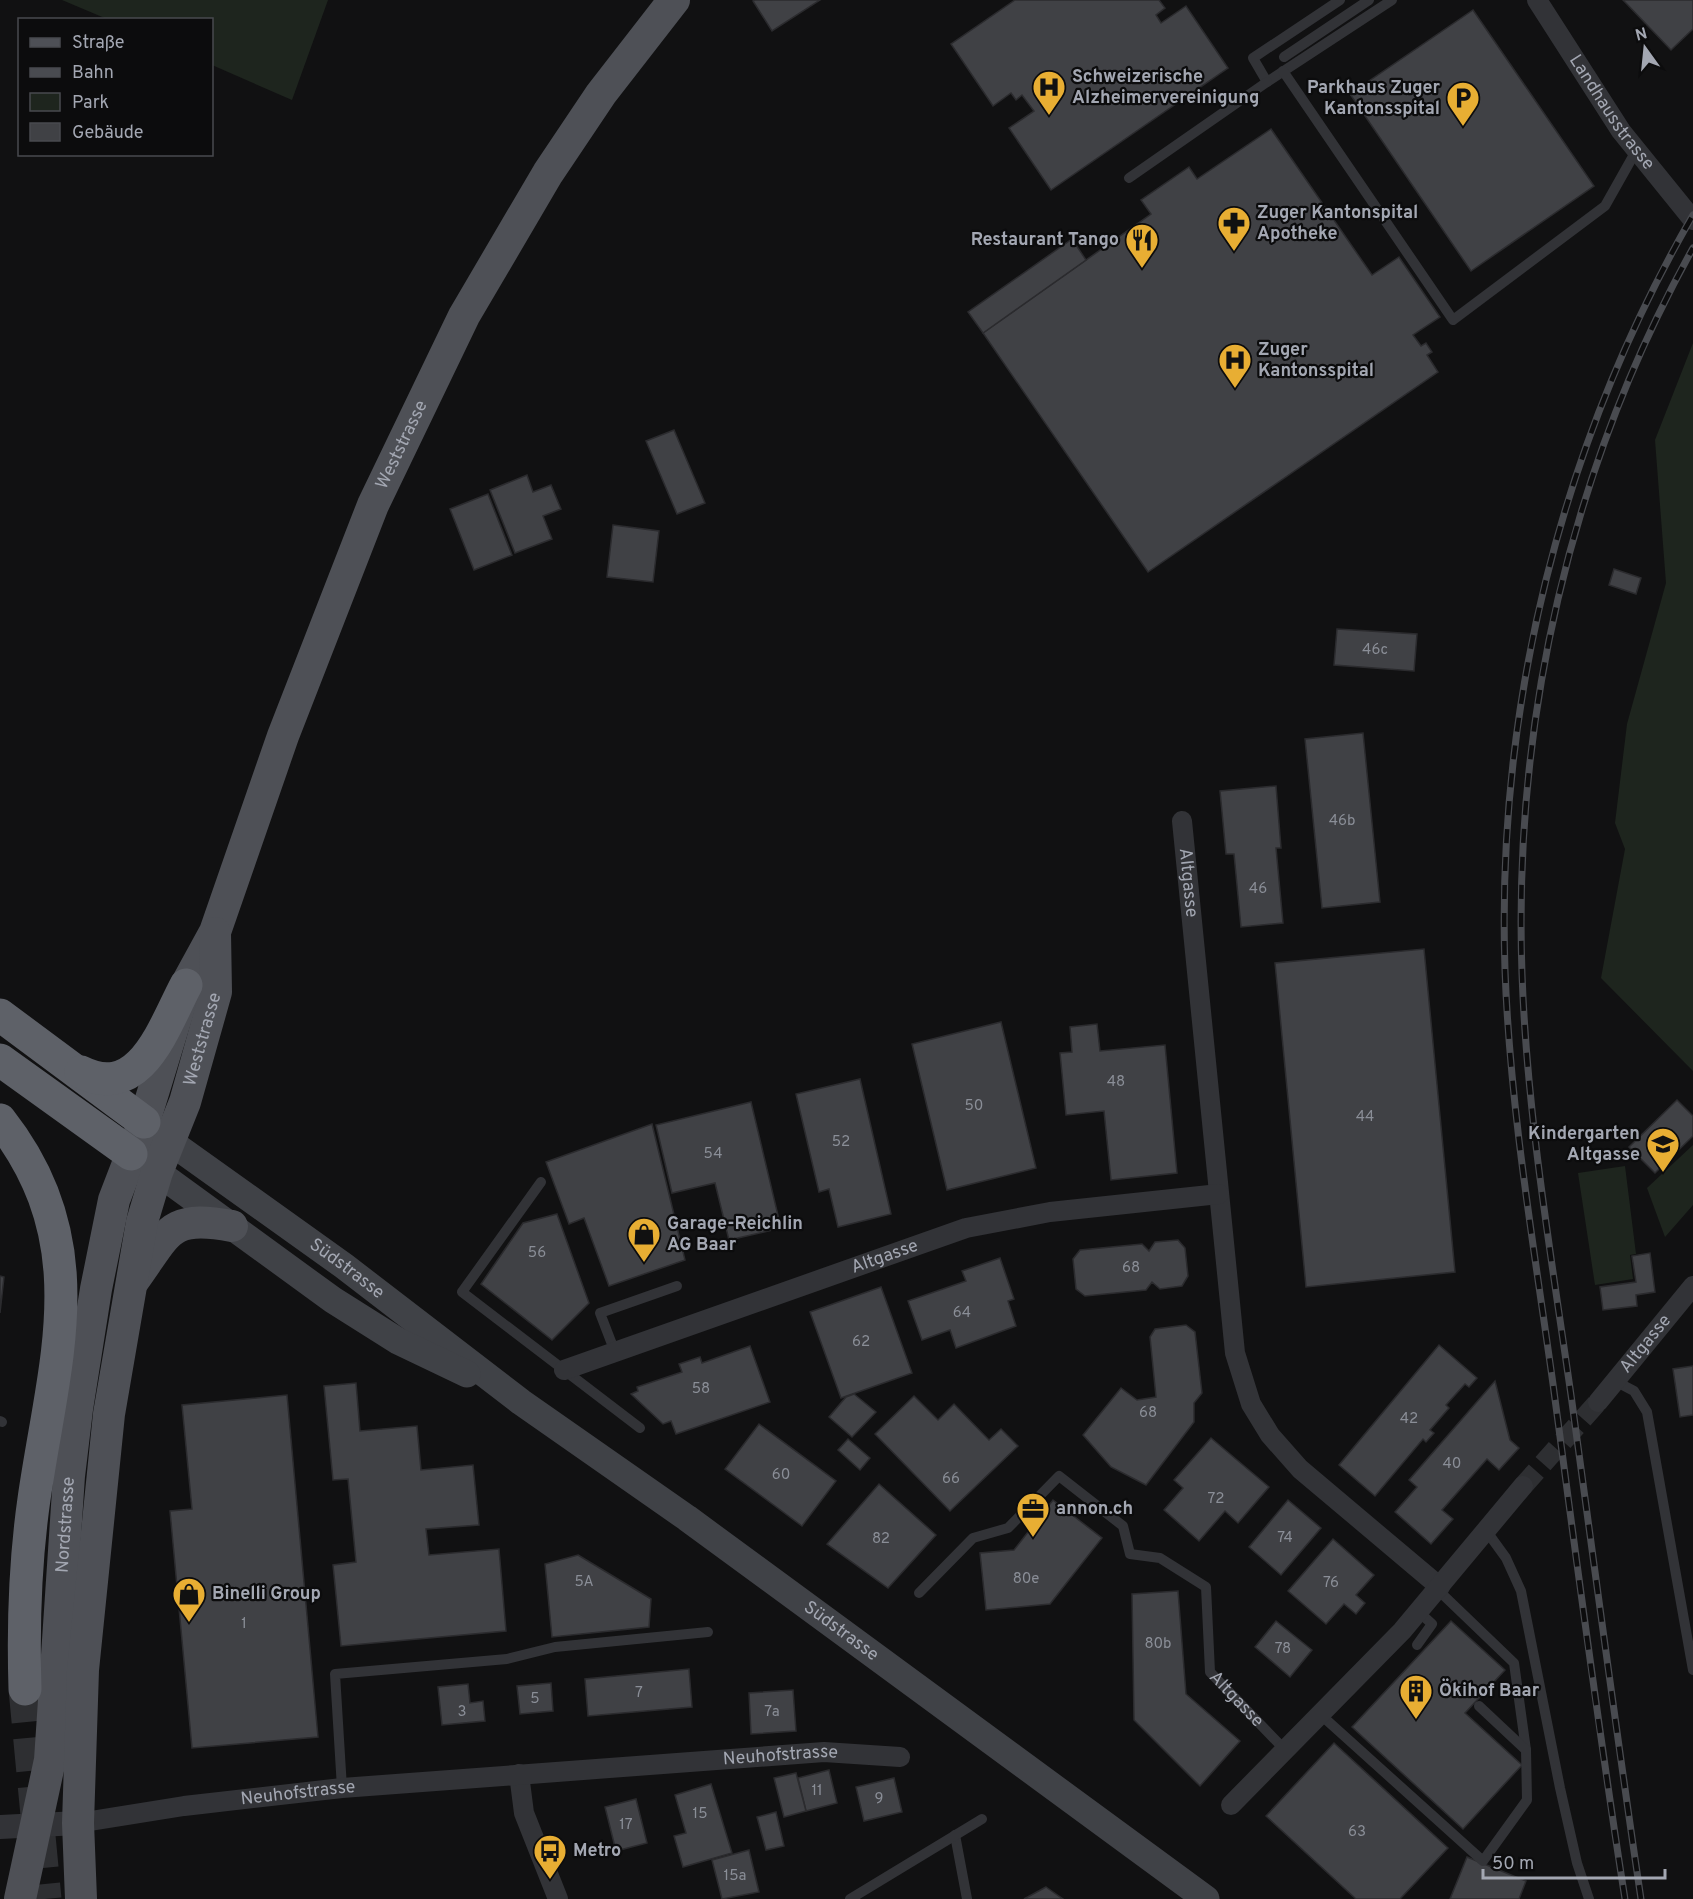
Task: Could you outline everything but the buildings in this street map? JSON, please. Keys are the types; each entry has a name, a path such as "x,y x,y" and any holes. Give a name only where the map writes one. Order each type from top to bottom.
{"highway":[{"path":"74,1068 90,1077 105,1079 121,1077 135,1070 146,1059 186,985"},
{"path":"0,1015 157,1131"},
{"path":"0,1060 144,1163"},
{"path":"0,1120 22,1150 40,1186 56,1234 61,1268 60,1331 27,1550 23,1642 25,1689"}],"main road":[{"name":"Weststrasse","path":"157,1131 186,985 215,932 254,814 373,506 464,316 548,173 601,94 674,0"},
{"name":"Weststrasse","path":"157,1131 185,1102 216,992 215,932"},
{"path":"144,1163 157,1131"},
{"name":"Südstrasse","path":"157,1131 344,1266 521,1402 687,1518 1206,1899"},
{"name":"Südstrasse","path":"144,1163 333,1300 398,1341 521,1402"},
{"name":"Nordstrasse","path":"81,1899 78,1823 83,1670 96,1515 109,1414 142,1222 144,1163"},
{"name":"Nordstrasse","path":"20,1899 50,1760 64,1533 77,1409 96,1289 114,1200 144,1163"},
{"path":"130,1285 169,1233 179,1225 199,1221 232,1226"},
{"name":"Südstrasse","path":"1160,1866 1219,1899"}],"street":[{"name":"Landhausstrasse","path":"1537,0 1636,151 1693,220"},
{"name":"Altgasse","path":"1182,821 1235,1353 1251,1404 1270,1435 1300,1469 1439,1589"},
{"name":"Altgasse","path":"564,1370 966,1228 1050,1212 1219,1194"},
{"name":"Altgasse","path":"1598,1402 1693,1286"},
{"path":"1231,1805 1419,1612 1522,1486"},
{"name":"Neuhofstrasse","path":"78,1823 184,1806 342,1788 824,1752 900,1757"},
{"path":"519,1774 524,1813 558,1899"},
{"path":"0,1827 36,1827 78,1823"}],"lane":[{"path":"1267,82 1253,58 1340,0"},
{"path":"1284,57 1369,0"},
{"path":"1129,178 1283,71 1392,0"},
{"path":"1283,71 1453,320 1605,206 1636,151"},
{"path":"541,1182 462,1292 640,1428"},
{"path":"615,1352 600,1313 677,1287"},
{"path":"1615,1381 1634,1391 1647,1412 1693,1670"},
{"name":"Altgasse","path":"919,1593 973,1538 1008,1527 1059,1476 1123,1526 1130,1554 1160,1558 1206,1587 1210,1672 1285,1750"},
{"path":"1485,1529 1506,1558 1521,1591 1560,1788 1577,1863 1589,1899"},
{"path":"1321,1715 1483,1861 1527,1800 1526,1750 1514,1663 1439,1589"},
{"path":"1417,1645 1432,1624 1419,1612"},
{"path":"342,1788 335,1674 507,1659 555,1647 708,1632"},
{"path":"1479,1706 1526,1750"},
{"path":"850,1899 982,1819"},
{"path":"955,1835 967,1899"}],"green space":[{"path":"62,0 328,0 292,100 213,65 213,18 105,18"},
{"path":"1693,343 1693,1071 1601,978 1625,849 1615,823 1627,724 1666,583 1655,440"},
{"path":"1693,1145 1693,1205 1665,1237 1647,1188"},
{"path":"1625,1166 1636,1254 1630,1255 1633,1279 1595,1285 1578,1173"}],"tunnel":[{"path":"1523,1486 1598,1402"},
{"path":"25,1689 45,1899"}],"railway":[{"path":"1625,1899 1596,1706 1517,1126 1505,970 1505,871 1512,773 1526,675 1546,579 1573,485 1607,392 1647,302 1693,215"},
{"path":"1641,1899 1534,1132 1522,974 1522,879 1528,785 1540,691 1558,599 1582,508 1613,419 1650,332 1693,248"}],"place":[{"name":"Schweizerische Alzheimervereinigung","path":"1049,116"},
{"name":"Parkhaus Zuger Kantonsspital","path":"1463,127"},
{"name":"Zuger Kantonspital Apotheke","path":"1234,252"},
{"name":"Restaurant Tango","path":"1142,269"},
{"name":"Zuger Kantonsspital","path":"1235,389"},
{"name":"Kindergarten Altgasse","path":"1663,1173"},
{"name":"Garage-Reichlin AG Baar","path":"644,1263"},
{"name":"annon.ch","path":"1033,1538"},
{"name":"Binelli Group","path":"189,1623"},
{"name":"Ökihof Baar","path":"1416,1720"},
{"name":"Metro","path":"550,1880"}]}
